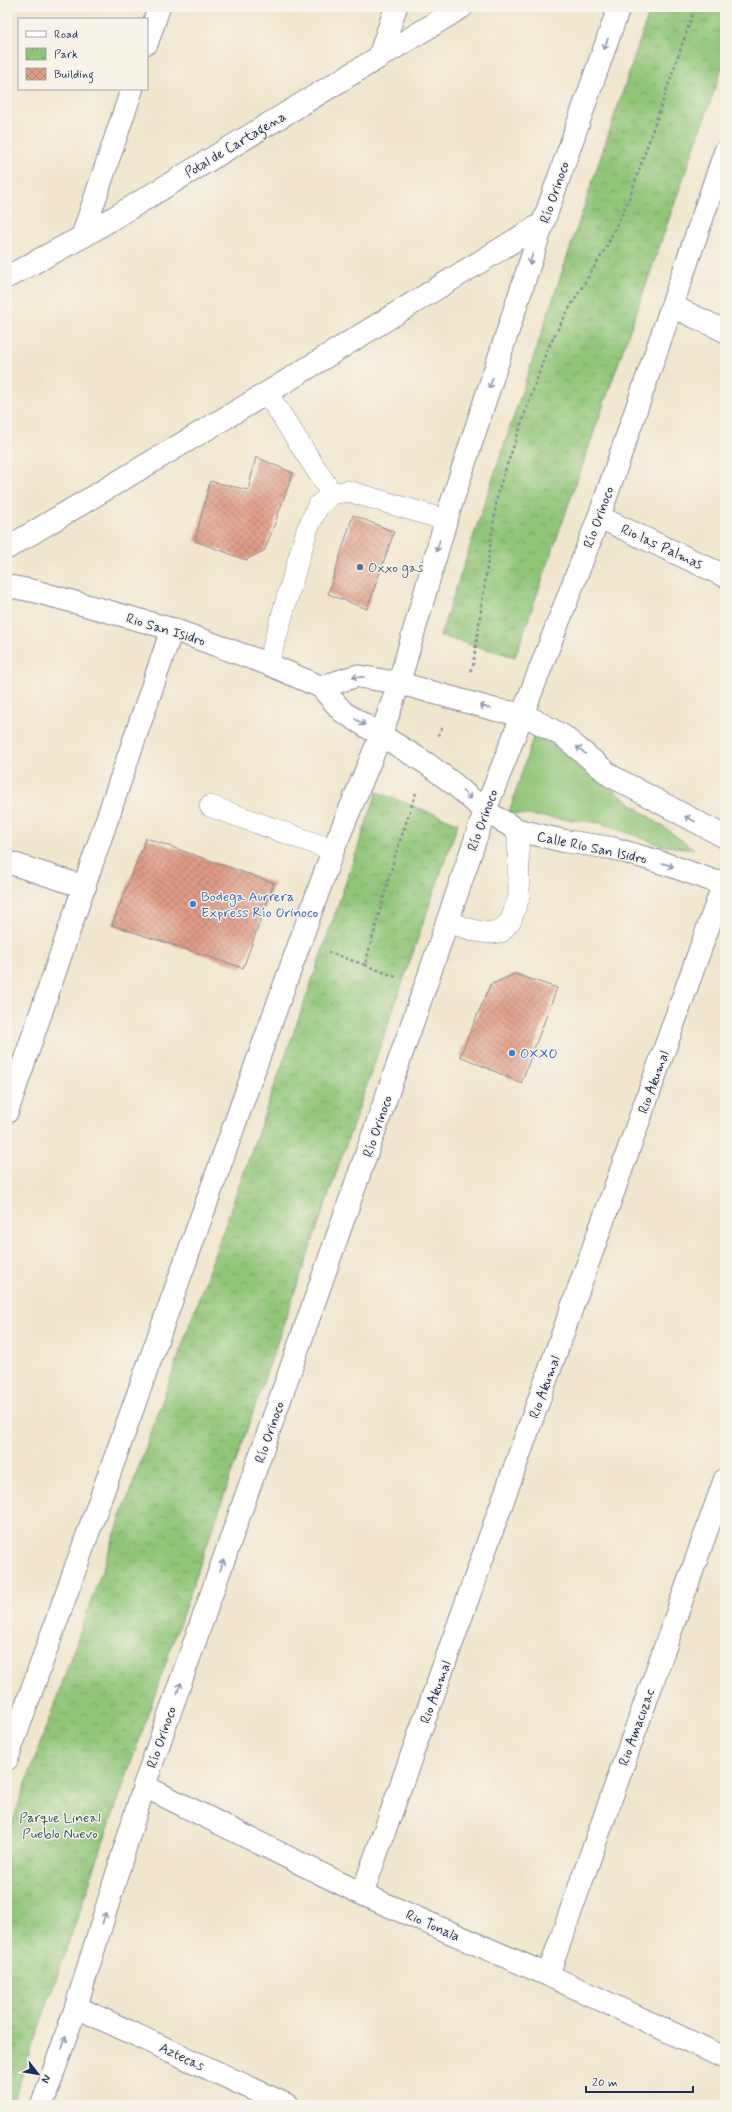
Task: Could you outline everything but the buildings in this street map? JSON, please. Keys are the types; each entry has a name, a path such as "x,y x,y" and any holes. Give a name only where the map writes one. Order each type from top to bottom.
{"street":[{"path":"148,40 159,7"},
{"path":"379,57 396,7"},
{"name":"Potal de Cartagena","path":"7,278 82,237 462,7"},
{"name":"Río Orinoco","path":"7,1759 333,850 380,735 399,683 446,520 543,223 619,7"},
{"path":"82,237 132,90"},
{"name":"Río Orinoco","path":"42,2105 76,2007 144,1786 448,922 484,811 599,517 725,152"},
{"path":"7,548 267,393 543,223"},
{"path":"672,306 725,331"},
{"name":"Rio las Palmas","path":"599,517 725,576"},
{"name":"Rio San Isidro","path":"7,586 34,591 172,629 268,664 320,687 343,712 426,763 454,784 484,811"},
{"path":"7,1112 172,629"},
{"path":"320,687 356,676 399,683 496,710 523,714 563,736 611,776 725,837"},
{"name":"Calle Rio San Isidro","path":"484,811 518,830 564,841 612,848 724,883"},
{"path":"7,862 85,887"},
{"name":"Rio Akumal","path":"362,1894 724,883"},
{"name":"Rio Amacuzac","path":"548,1975 725,1479"},
{"name":"Rio Tonala","path":"144,1786 362,1894 548,1975 725,2058"},
{"name":"Aztecas","path":"76,2007 287,2105"}],"lane":[{"path":"267,393 332,494"},
{"path":"268,664 307,530 318,506 332,494 348,491 446,520"},
{"path":"210,806 333,850"},
{"path":"448,922 477,932 489,934 500,932 511,920 519,897 518,830"}],"path":[{"path":"300,942 365,965 395,856 426,763 455,698 473,666 498,491 544,358 567,312 607,246 629,199 695,7"}],"green space":[{"path":"651,7 725,7 725,60 515,657 440,636"},
{"path":"535,731 560,744 619,795 694,849 663,846 601,823 509,813"},
{"name":"Parque Lineal Pueblo Nuevo","path":"377,792 458,823 12,2105 7,2105 7,1837 308,992"}],"place":[{"name":"Oxxo gas","path":"360,567"},
{"name":"Bodega Aurrera Express Río Orinoco","path":"193,904"},
{"name":"OXXO","path":"512,1053"}]}
